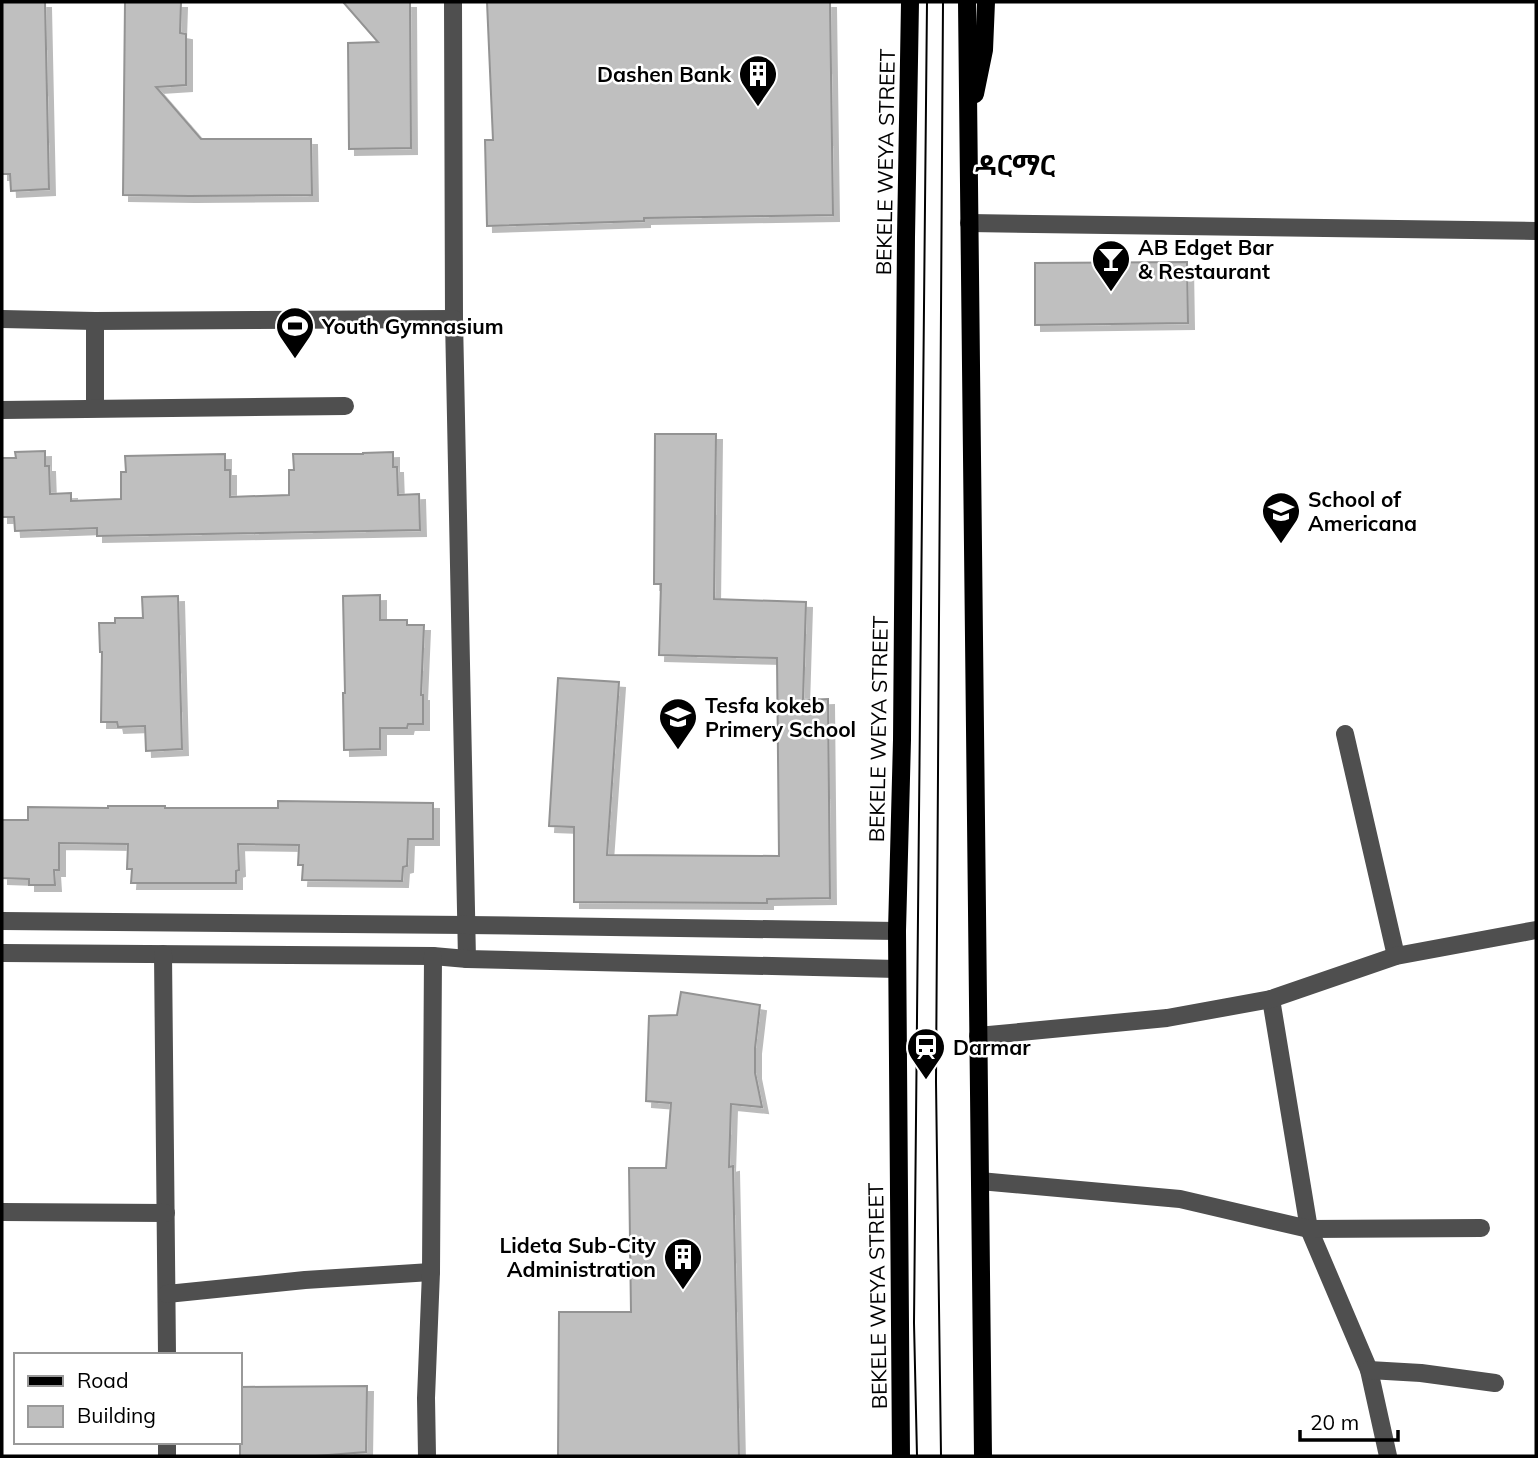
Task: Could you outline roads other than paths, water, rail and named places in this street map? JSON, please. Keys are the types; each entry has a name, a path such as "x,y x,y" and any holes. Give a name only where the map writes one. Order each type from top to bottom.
{"main road":[{"name":"BEKELE WEYA STREET","path":"901,1456 897,931 902,740 905,265 910,2"},
{"path":"967,2 983,1456"},
{"path":"968,128 984,50 986,2"}],"street":[{"path":"453,2 454,319 467,959"},
{"path":"969,223 1536,232"},
{"path":"2,319 454,319"},
{"path":"95,321 95,408"},
{"path":"2,410 345,406"},
{"path":"1345,734 1396,956"},
{"path":"2,921 897,931"},
{"path":"978,1036 1167,1018 1271,999 1396,956 1536,930"},
{"path":"2,953 433,956 897,969"},
{"path":"163,954 167,1353"},
{"path":"427,1456 433,956"},
{"path":"1271,999 1309,1229 1369,1370 1388,1456"},
{"path":"980,1181 1180,1199 1309,1229 1480,1228"},
{"path":"2,1212 166,1213"},
{"path":"167,1294 305,1280 431,1272"},
{"path":"1369,1370 1421,1373 1495,1383"}],"tram line":[{"path":"917,1456 914,1323 927,2"},
{"path":"941,1456 936,1082 943,2"}],"place":[{"name":"Dashen Bank","path":"758,108"},
{"name":"AB Edget Bar & Restaurant","path":"1111,293"},
{"name":"Youth Gymnasium","path":"295,360"},
{"name":"School of Americana","path":"1281,545"},
{"name":"Tesfa kokeb Primery School","path":"678,751"},
{"name":"Darmar","path":"926,1081"},
{"name":"Lideta Sub-City Administration","path":"683,1291"}],"district":[{"name":"ዳርማር","path":"1015,164"}]}
